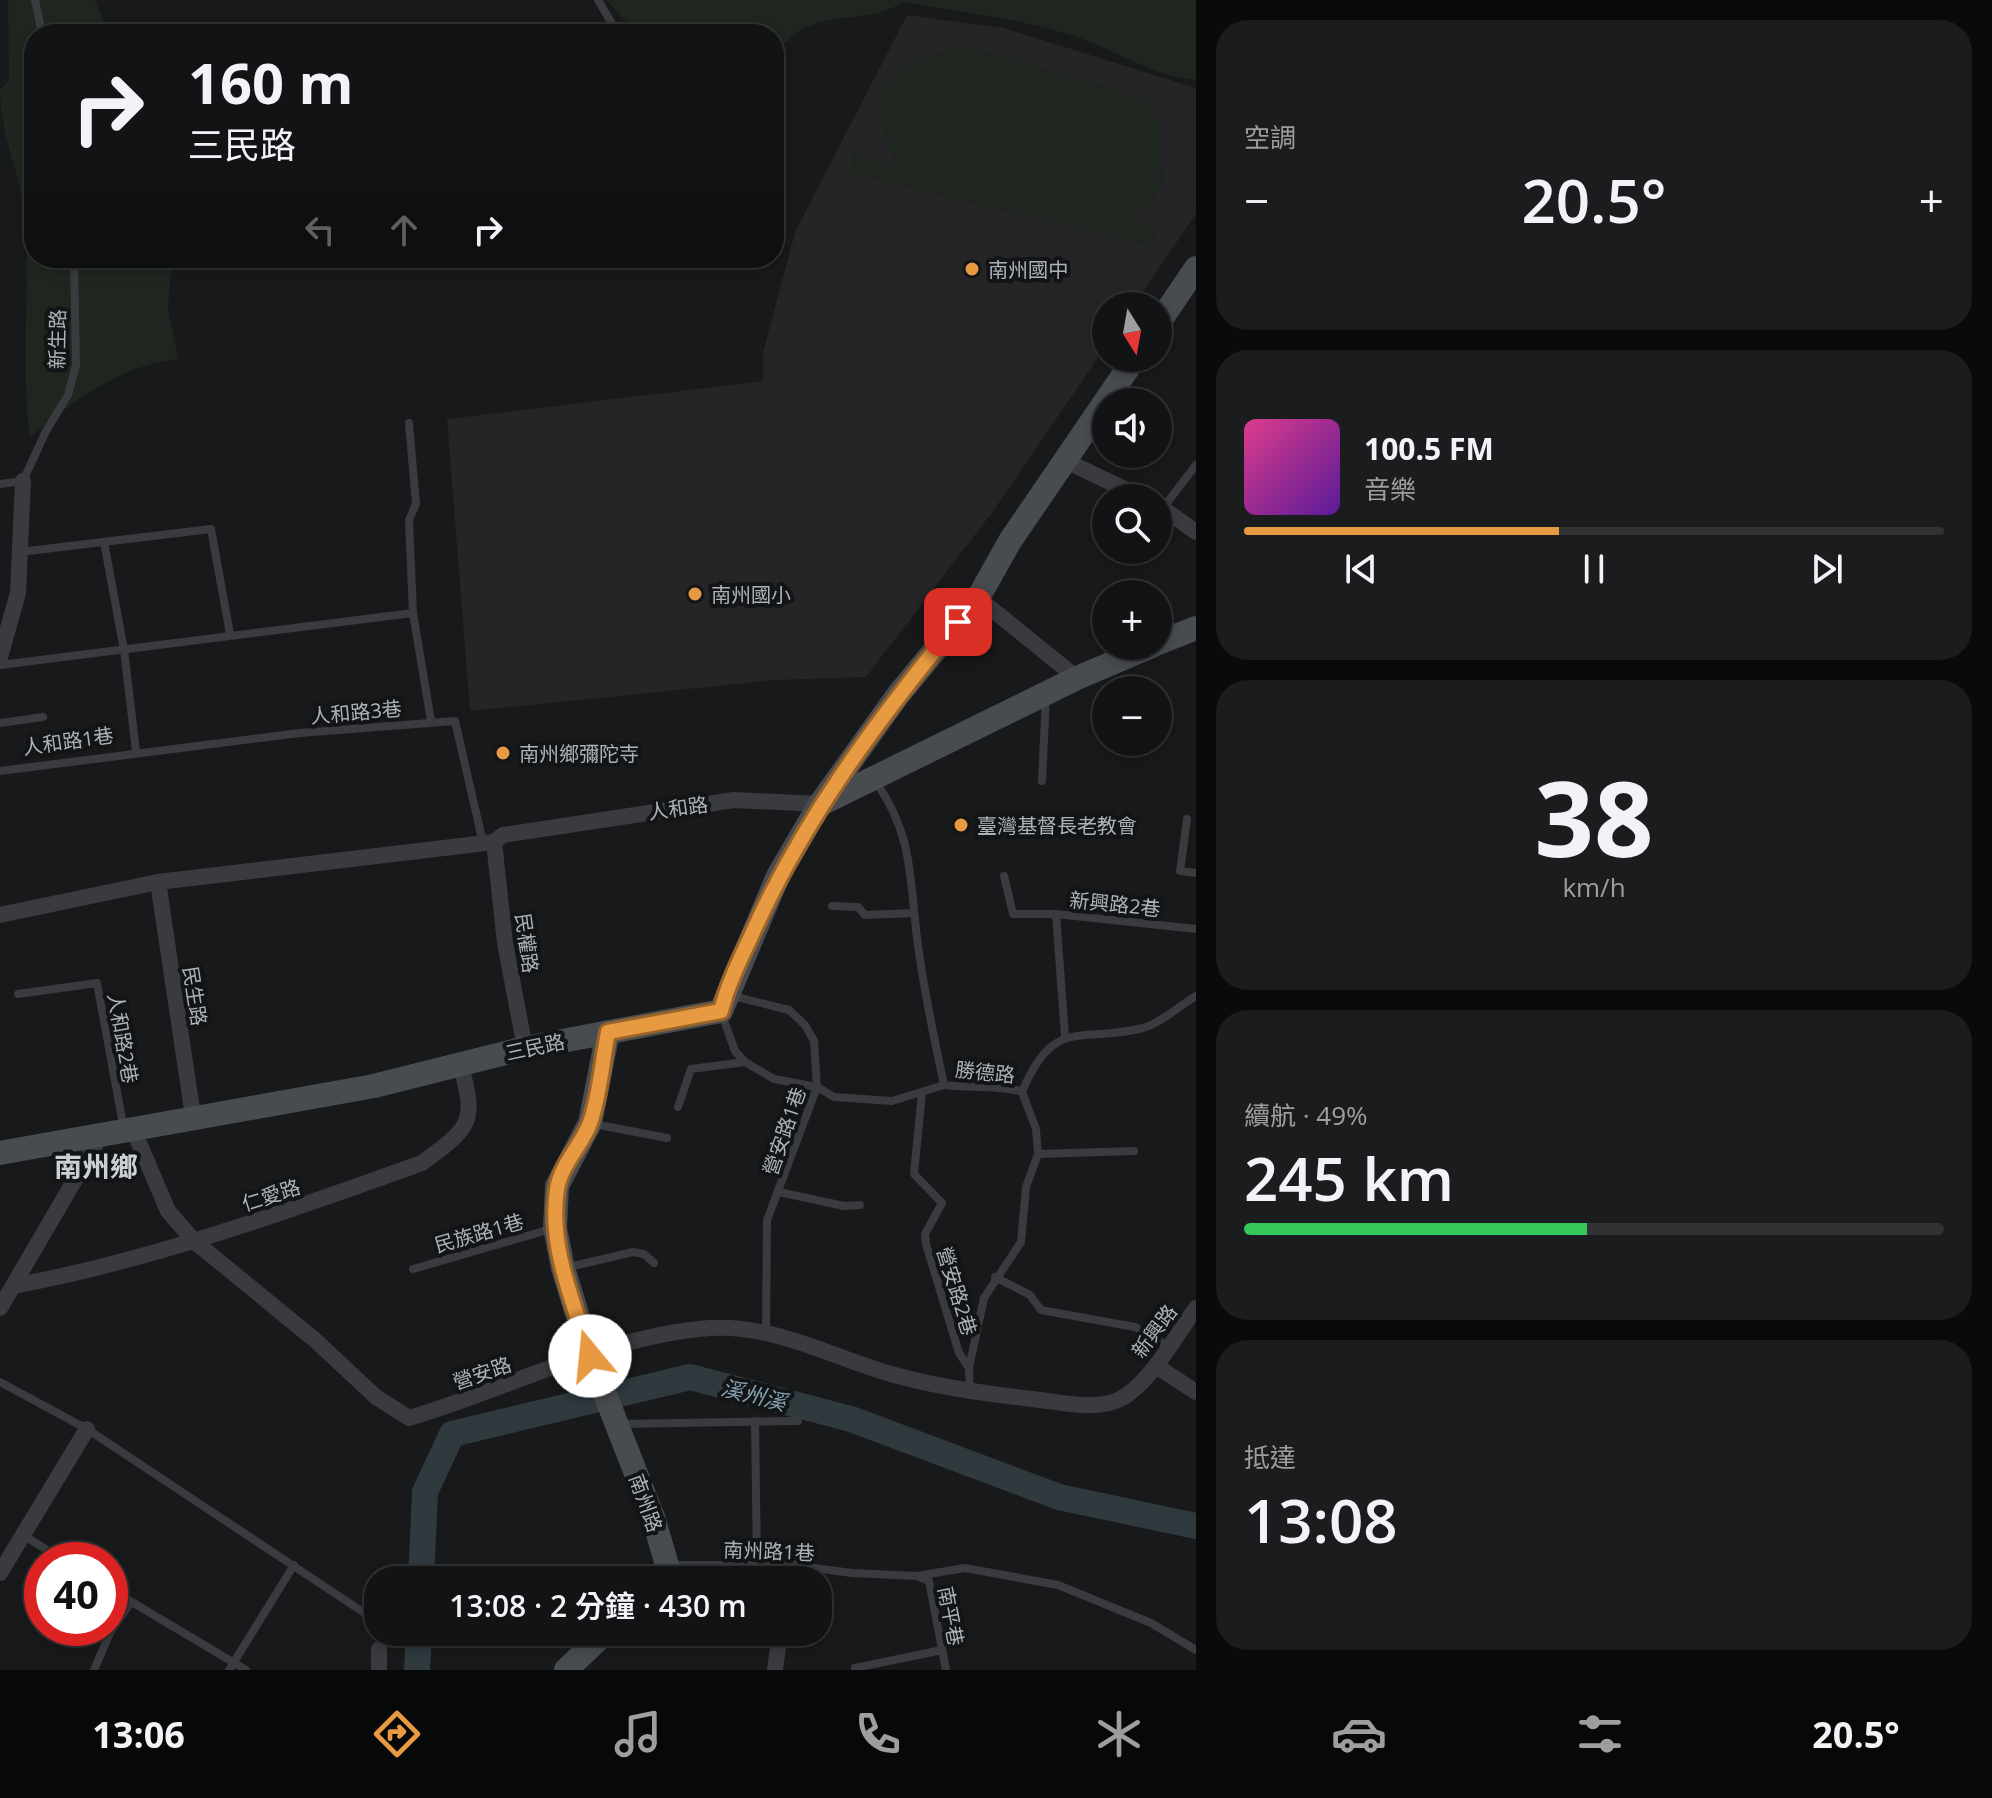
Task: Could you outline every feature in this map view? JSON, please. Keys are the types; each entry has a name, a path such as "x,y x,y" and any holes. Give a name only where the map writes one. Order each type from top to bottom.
{"main road":[{"path":"1172,303 1196,268"},
{"path":"723,1002 778,876 820,804 898,695 978,598 1010,541 1126,372"},
{"path":"1172,637 1196,628"},
{"path":"820,804 1119,660"},
{"name":"三民路","path":"0,1153 374,1086 723,1002"},
{"name":"南州路","path":"608,1032 590,1123 557,1186 555,1228 563,1268 594,1362 653,1517 661,1566"},
{"path":"566,1670 591,1646"}],"street":[{"path":"1066,461 1114,484"},
{"path":"0,657 18,593 23,481"},
{"path":"1172,515 1196,532"},
{"path":"978,598 1077,678"},
{"name":"人和路","path":"0,915 158,882 489,843 503,835 734,800 820,804"},
{"name":"民權路","path":"489,843 525,1048"},
{"name":"民生路","path":"158,882 193,1116"},
{"name":"仁愛路","path":"13,1286 78,1274 194,1241 422,1163 453,1140 469,1120 470,1099 460,1063"},
{"path":"0,1308 119,1132"},
{"name":"營安路","path":"119,1132 168,1211 194,1241 315,1340 376,1397 409,1418 594,1362 654,1338 711,1328 766,1333 891,1374 970,1391 1073,1405 1106,1402"},
{"name":"新興路","path":"1106,1402 1120,1400 1156,1366 1196,1308"},
{"path":"1156,1366 1196,1392"},
{"path":"0,1573 87,1429"},
{"path":"775,1670 778,1646"},
{"path":"379,1649 379,1670"}],"lane":[{"path":"35,0 40,24"},
{"path":"598,0 612,24"},
{"name":"新生路","path":"23,481 46,431 68,395 76,365 74,268"},
{"path":"409,423 416,504 409,520 413,613 431,721"},
{"path":"1172,492 1196,465"},
{"path":"0,484 23,481"},
{"path":"19,552 211,529 230,634"},
{"name":"人和路1巷","path":"0,771 136,751 124,650 104,542"},
{"path":"0,665 413,613"},
{"path":"1042,781 1046,693"},
{"path":"0,723 43,717"},
{"name":"人和路3巷","path":"136,751 455,721 489,843"},
{"name":"勝德路","path":"873,778 902,828 915,887 913,913 924,991 944,1085 980,1090 1009,1087 1022,1092 1036,1129 1038,1154 1026,1187 1021,1242 984,1298 969,1368 970,1391"},
{"path":"1187,819 1180,871 1196,873"},
{"path":"1004,876 1013,914 1056,914"},
{"path":"832,906 858,907 865,915 913,913"},
{"name":"新興路2巷","path":"1065,1036 1056,914 1196,929"},
{"name":"人和路2巷","path":"18,994 97,983 119,1132"},
{"path":"1022,1092 1041,1057 1065,1036 1145,1027 1196,996"},
{"path":"723,1002 735,1051 745,1062 774,1079 817,1087 834,1097 892,1101 944,1085"},
{"name":"營安路1巷","path":"723,1002 789,1010 805,1025 814,1041 817,1087 764,1237 766,1333"},
{"path":"678,1107 691,1069 745,1062"},
{"name":"營安路2巷","path":"922,1092 914,1174 942,1203 925,1234 926,1244 959,1353 969,1368"},
{"path":"590,1123 667,1138"},
{"path":"1038,1154 1134,1151"},
{"name":"營安路1巷","path":"779,1192 844,1206 860,1205"},
{"name":"民族路1巷","path":"413,1269 555,1228"},
{"path":"563,1268 633,1252 644,1254 654,1263"},
{"path":"995,1277 1030,1295 1041,1310 1135,1327 1168,1346"},
{"path":"0,1382 87,1429 364,1612"},
{"path":"755,1421 757,1565"},
{"path":"617,1424 798,1421"},
{"path":"23,1535 34,1542"},
{"path":"231,1666 294,1565"},
{"name":"南州路1巷","path":"745,1566 762,1566"},
{"name":"南州路1巷","path":"832,1573 917,1576 965,1568 1058,1585 1151,1623 1196,1650"},
{"name":"南平巷","path":"917,1576 929,1581 946,1670"},
{"path":"128,1600 231,1666 246,1670"},
{"path":"94,1670 110,1633 131,1602"},
{"path":"855,1668 942,1650"}],"shaded area":[{"path":"8,0 95,0 105,24 24,24 24,216 1,106 0,90 9,80"},
{"path":"606,0 1196,0 1196,80 1164,73 1053,30 904,2 869,15 815,24 799,31 784,46 784,24 629,24"},
{"path":"907,15 1004,28 1196,88 1196,214 1143,292 1092,292 1092,366 994,510 866,677 776,680 470,711 447,419 763,381 763,353 795,232"},
{"path":"966,46 1142,97 1159,116 1163,182 1153,200 1130,221 1156,230 1152,247 849,173 855,152 897,165 885,138 880,115 881,97 887,82 899,70 917,60"},
{"path":"26,268 171,268 168,309 178,359 137,369 98,387 30,438 26,382"}],"waterway":[{"name":"溪州溪","path":"422,1566 425,1492 452,1434 690,1377 851,1419 1059,1497 1196,1526"},
{"name":"溪州溪","path":"417,1670 418,1646"}],"place":[{"name":"南州國中","path":"972,269"},
{"name":"南州國小","path":"695,594"},
{"name":"南州鄉彌陀寺","path":"503,753"},
{"name":"臺灣基督長老教會","path":"961,825"}],"district":[{"name":"南州鄉","path":"96,1166"}],"route":[{"path":"590,1356 563,1268 555,1228 557,1186 590,1123 608,1032 721,1011 725,993 778,876 820,804 898,695 958,622"}]}
